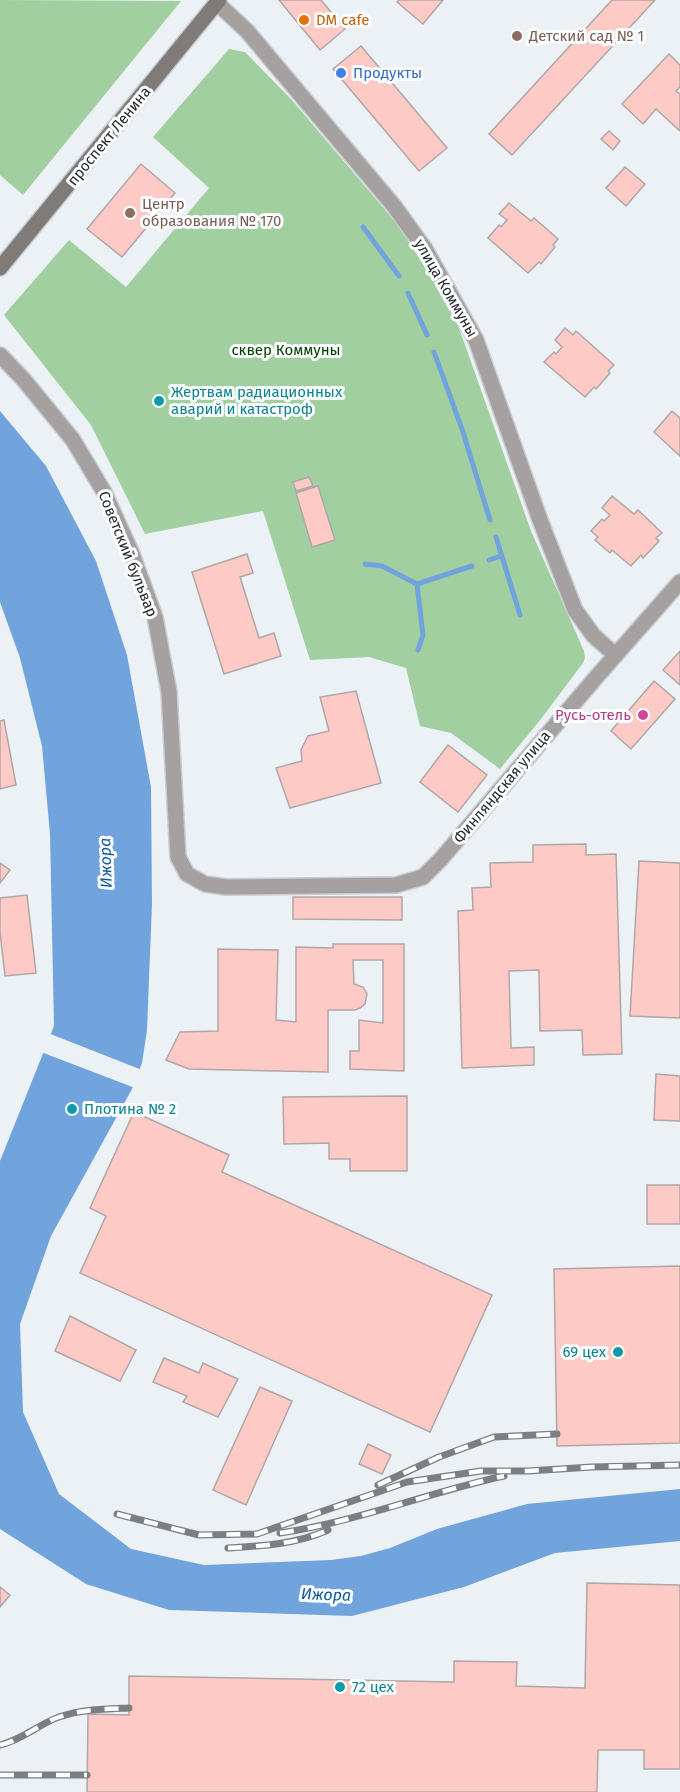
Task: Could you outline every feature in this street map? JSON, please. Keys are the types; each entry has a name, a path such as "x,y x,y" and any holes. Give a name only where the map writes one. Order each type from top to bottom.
{"main road":[{"name":"проспект Ленина","path":"0,268 218,1"}],"street":[{"name":"улица Коммуны","path":"218,1 248,31 394,206 425,249 476,340 540,520 575,610 593,635 615,656"},
{"name":"Советский бульвар","path":"0,355 24,380 73,440 104,492 132,554 155,617 170,692 178,857 187,874 205,884 273,885"},
{"name":"Финляндская улица","path":"273,885 396,885 423,877 680,582"}],"green space":[{"path":"0,0 181,1 23,195 0,175"},
{"name":"сквер Коммуны","path":"229,49 245,52 291,99 397,224 425,267 459,328 531,531 584,651 583,663 500,769 451,733 420,726 406,668 369,657 310,660 263,511 145,534 91,425 4,315 69,240 126,287 209,188 153,137"}],"water":[{"name":"Ижора","path":"0,411 46,466 96,561 127,655 151,787 152,904 147,1030 142,1063 132,1089 51,1236 20,1324 23,1412 59,1494 131,1549 204,1565 331,1560 361,1556 390,1548 437,1529 527,1504 680,1489 680,1541 555,1553 464,1587 352,1616 169,1610 86,1584 0,1529 0,1161 54,1026 50,834 42,746 20,658 0,602"}],"pier":[{"path":"48,1033 142,1070 135,1088 41,1052"}],"building":[{"path":"279,0 321,0 345,29 320,50"},
{"path":"399,0 443,0 423,24 397,2"},
{"path":"612,0 655,0 512,155 489,134"},
{"path":"361,46 447,148 419,171 333,69"},
{"path":"669,54 680,65 680,87 676,91 680,94 680,131 656,109 643,124 622,104"},
{"path":"609,131 620,141 613,150 601,139"},
{"name":"Центр образования № 170","path":"141,164 175,193 122,257 87,229"},
{"path":"625,167 645,184 626,206 606,188"},
{"path":"509,203 531,221 534,218 558,239 553,245 555,247 541,264 539,262 528,273 488,238 499,225 501,227 507,220 499,214"},
{"path":"565,328 573,335 576,331 614,365 596,389 594,387 585,397 544,362 562,347 555,340"},
{"path":"672,411 680,418 680,456 654,432"},
{"path":"309,477 313,486 296,491 293,482"},
{"path":"318,486 335,540 312,547 296,493"},
{"path":"612,496 634,514 638,510 662,533 656,538 659,541 643,558 641,555 631,566 612,550 610,553 595,540 598,537 591,531 602,519 604,521 610,515 602,508"},
{"path":"247,554 253,573 240,577 259,638 274,633 281,656 224,674 192,572"},
{"path":"680,651 680,685 663,670"},
{"name":"Русь-отель","path":"654,681 675,699 631,749 611,731"},
{"path":"356,691 381,783 290,808 276,768 302,761 301,750 308,736 329,731 320,697"},
{"path":"4,720 16,785 0,789 0,721"},
{"path":"448,745 487,775 458,812 420,782"},
{"path":"586,844 586,855 616,854 622,1054 583,1055 582,1030 540,1031 539,970 509,971 511,1048 534,1047 534,1065 462,1068 458,911 473,910 472,888 491,887 490,863 533,862 533,845"},
{"path":"639,861 680,863 680,1018 630,1016"},
{"path":"0,863 10,870 0,883"},
{"path":"27,895 36,973 5,976 0,932 0,898"},
{"path":"293,897 402,897 402,920 293,919"},
{"path":"333,944 404,944 404,1071 350,1069 350,1051 359,1051 359,1020 383,1023 383,960 353,960 354,984 363,987 367,994 365,1004 355,1010 328,1010 328,1072 189,1069 166,1060 180,1032 218,1031 218,949 278,950 276,1020 296,1022 296,947 333,948"},
{"path":"656,1074 680,1076 680,1121 654,1120"},
{"path":"407,1096 407,1171 350,1171 350,1159 329,1159 329,1143 284,1144 283,1097"},
{"path":"134,1112 229,1155 222,1172 492,1295 430,1432 80,1273 106,1216 90,1208"},
{"path":"647,1185 680,1185 680,1224 647,1224"},
{"name":"69 цех","path":"680,1266 680,1443 557,1446 554,1269"},
{"path":"70,1316 136,1350 120,1381 55,1351"},
{"path":"164,1358 199,1373 203,1363 238,1379 218,1417 183,1402 187,1396 153,1382"},
{"path":"260,1387 292,1401 246,1505 213,1490"},
{"path":"368,1444 391,1455 382,1474 359,1464"},
{"name":"72 цех","path":"587,1583 680,1585 680,1769 644,1769 644,1750 598,1750 597,1792 87,1792 88,1714 129,1715 129,1676 454,1682 454,1661 517,1662 516,1686 585,1688"},
{"path":"0,1587 10,1595 0,1607"}],"waterway":[{"path":"363,227 399,276"},
{"path":"408,293 427,335"},
{"path":"434,352 462,429 490,520"},
{"path":"496,537 520,615"},
{"path":"489,560 501,556"},
{"path":"365,564 382,566 417,584 472,566"},
{"path":"417,584 423,635 418,650"}],"railway":[{"path":"378,1485 439,1457 494,1437 557,1434"},
{"path":"117,1514 199,1535 257,1534 407,1482 481,1471 680,1465"},
{"path":"280,1533 337,1522 504,1476"},
{"path":"228,1548 292,1541 328,1530"},
{"path":"0,1745 16,1740 68,1714 129,1708"},
{"path":"0,1775 87,1775"}],"place":[{"name":"DM cafe","path":"304,20"},
{"name":"Детский сад № 1","path":"517,36"},
{"name":"Продукты","path":"341,73"},
{"name":"Центр образования № 170","path":"130,213"},
{"name":"Жертвам радиационных аварий и катастроф","path":"159,401"},
{"name":"Русь-отель","path":"643,715"},
{"name":"Плотина № 2","path":"72,1109"},
{"name":"69 цех","path":"618,1352"},
{"name":"72 цех","path":"340,1687"}]}
